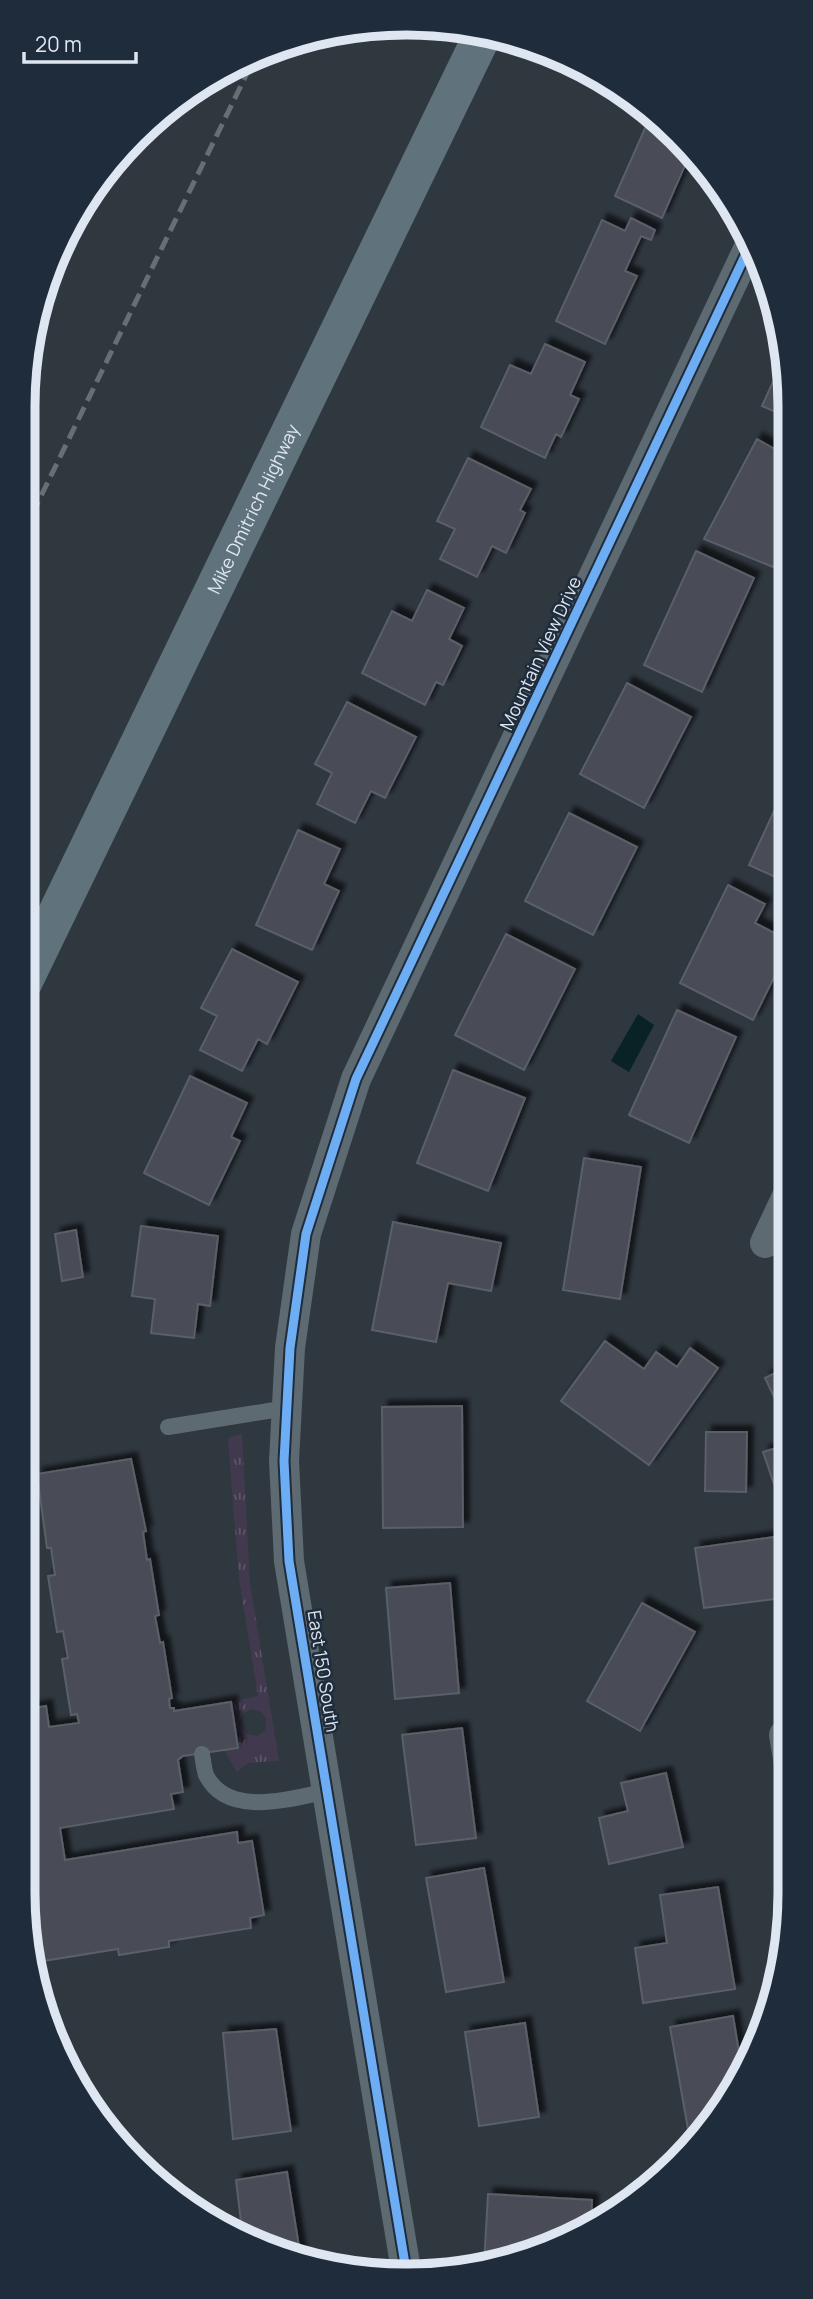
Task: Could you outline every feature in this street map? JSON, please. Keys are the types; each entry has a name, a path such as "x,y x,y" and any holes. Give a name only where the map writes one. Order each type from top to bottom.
{"highway":[{"name":"Mike Dmitrich Highway","path":"35,958 479,42"}],"street":[{"name":"Mountain View Drive","path":"356,1079 746,254"},
{"name":"East 150 South","path":"356,1079 306,1234 290,1348 284,1461 289,1561 405,2264"},
{"path":"765,1243 778,1215"}],"lane":[{"path":"167,1427 287,1408"},
{"path":"202,1754 207,1776 223,1792 238,1800 258,1802 328,1791"}],"green space":[{"path":"242,1434 250,1583 279,1761 248,1763 237,1772 224,1750 218,1704 258,1696 239,1579 229,1437","holes":["251,1709 261,1712 267,1720 265,1731 257,1736 247,1734 239,1724 242,1714"]}],"shaded area":[{"path":"638,1014 654,1025 629,1072 611,1061"}],"building":[{"path":"647,124 686,162 662,218 615,196"},
{"path":"631,218 655,230 651,240 641,236 625,271 637,276 605,344 556,321 602,220 625,231"},
{"path":"545,344 585,362 570,395 579,399 561,437 556,434 545,458 481,427 510,365 531,374"},
{"path":"776,374 778,413 762,406"},
{"path":"757,439 778,451 778,557 773,567 704,539"},
{"path":"468,458 531,489 520,510 525,513 506,553 492,546 477,577 440,559 455,529 437,521"},
{"path":"696,551 754,578 702,692 644,665"},
{"path":"427,590 464,608 449,639 462,646 443,685 436,682 425,705 362,673 392,611 412,621"},
{"path":"627,683 691,717 644,808 580,774"},
{"path":"347,702 416,737 385,798 371,791 355,823 317,804 332,773 315,764"},
{"path":"778,803 778,878 749,865"},
{"path":"569,813 637,847 593,935 525,901"},
{"path":"298,830 340,849 324,884 339,891 312,950 256,925"},
{"path":"728,885 765,904 755,923 778,935 778,969 753,1020 680,983"},
{"path":"506,934 575,969 524,1070 455,1035"},
{"path":"232,949 298,982 267,1044 258,1039 242,1071 200,1050 217,1016 201,1008"},
{"path":"677,1010 736,1037 689,1143 629,1115"},
{"path":"453,1070 525,1098 488,1191 417,1163"},
{"path":"190,1076 247,1103 231,1137 240,1141 209,1205 144,1173"},
{"path":"584,1158 641,1167 620,1299 563,1290"},
{"path":"393,1222 501,1243 491,1291 448,1283 436,1342 372,1330"},
{"path":"141,1226 218,1236 210,1306 198,1304 194,1338 151,1333 155,1299 132,1296"},
{"path":"76,1230 83,1277 62,1281 55,1234"},
{"path":"605,1341 644,1369 656,1352 677,1367 690,1348 718,1368 649,1465 561,1401"},
{"path":"778,1372 778,1405 765,1378"},
{"path":"462,1406 463,1527 383,1528 382,1407"},
{"path":"706,1432 747,1432 746,1492 705,1491"},
{"path":"778,1447 778,1483 774,1484 763,1452"},
{"path":"131,1459 146,1531 143,1532 147,1560 150,1559 159,1615 155,1616 160,1643 163,1642 172,1698 169,1699 170,1708 174,1708 174,1711 231,1702 238,1748 183,1756 178,1760 183,1792 171,1794 174,1809 60,1828 65,1860 237,1832 238,1843 252,1841 264,1915 250,1918 251,1928 169,1941 169,1947 119,1955 118,1949 41,1961 35,1893 35,1708 46,1706 49,1727 79,1723 77,1714 71,1715 62,1659 68,1658 63,1631 57,1632 48,1576 55,1575 51,1548 47,1548 37,1474"},
{"path":"778,1537 778,1599 704,1608 695,1548"},
{"path":"450,1583 459,1693 395,1699 386,1588"},
{"path":"642,1603 695,1632 640,1731 587,1701"},
{"path":"462,1728 476,1838 416,1845 402,1735"},
{"path":"666,1773 683,1847 609,1864 599,1818 628,1811 621,1783"},
{"path":"484,1868 504,1982 446,1992 426,1878"},
{"path":"718,1887 735,1989 643,2003 635,1948 667,1943 660,1895"},
{"path":"733,2016 740,2057 693,2128 688,2129 670,2027"},
{"path":"525,2023 539,2117 479,2126 465,2032"},
{"path":"276,2029 291,2131 233,2139 223,2033"},
{"path":"287,2172 299,2248 241,2226 236,2180"},
{"path":"488,2194 592,2200 591,2214 571,2226 526,2244 485,2256"}],"railway":[{"path":"35,508 249,70"}],"cycle path":[{"path":"405,2264 289,1561 284,1461 290,1348 306,1234 356,1079 746,254"}]}
